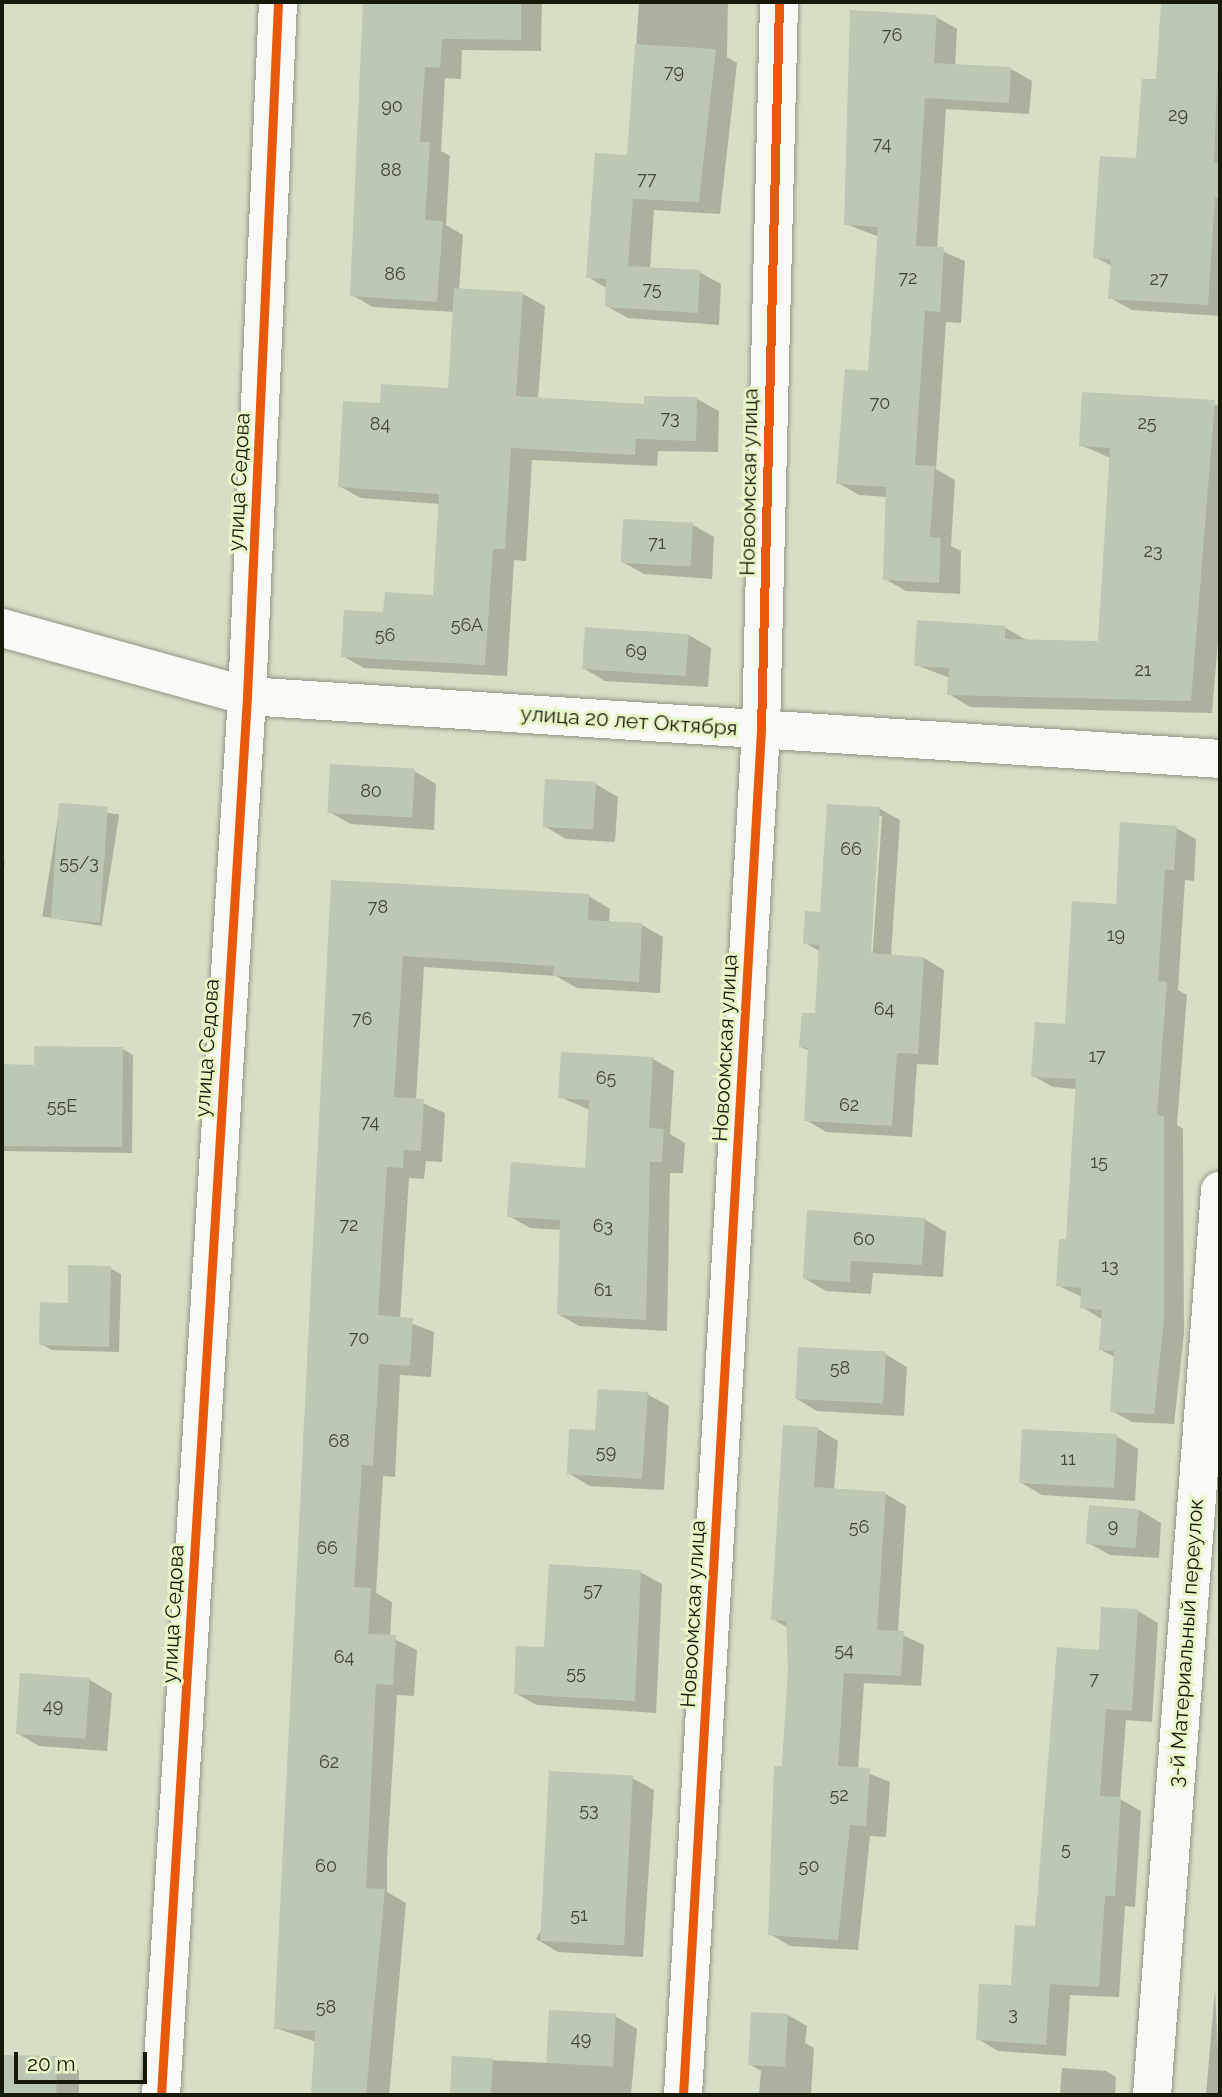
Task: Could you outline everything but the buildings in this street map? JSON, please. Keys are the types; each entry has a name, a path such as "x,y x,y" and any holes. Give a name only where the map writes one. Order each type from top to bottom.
{"street":[{"name":"улица Седова","path":"161,2095 247,696 278,2"},
{"name":"Новоомская улица","path":"683,2095 761,729 779,2"},
{"name":"улица 20 лет Октября","path":"2,628 247,696 1220,759"},
{"name":"3-й Материальный переулок","path":"1152,2095 1220,1191"}],"cycle path":[{"path":"161,2095 247,696 278,2"},
{"path":"683,2095 761,729 779,2"}]}
